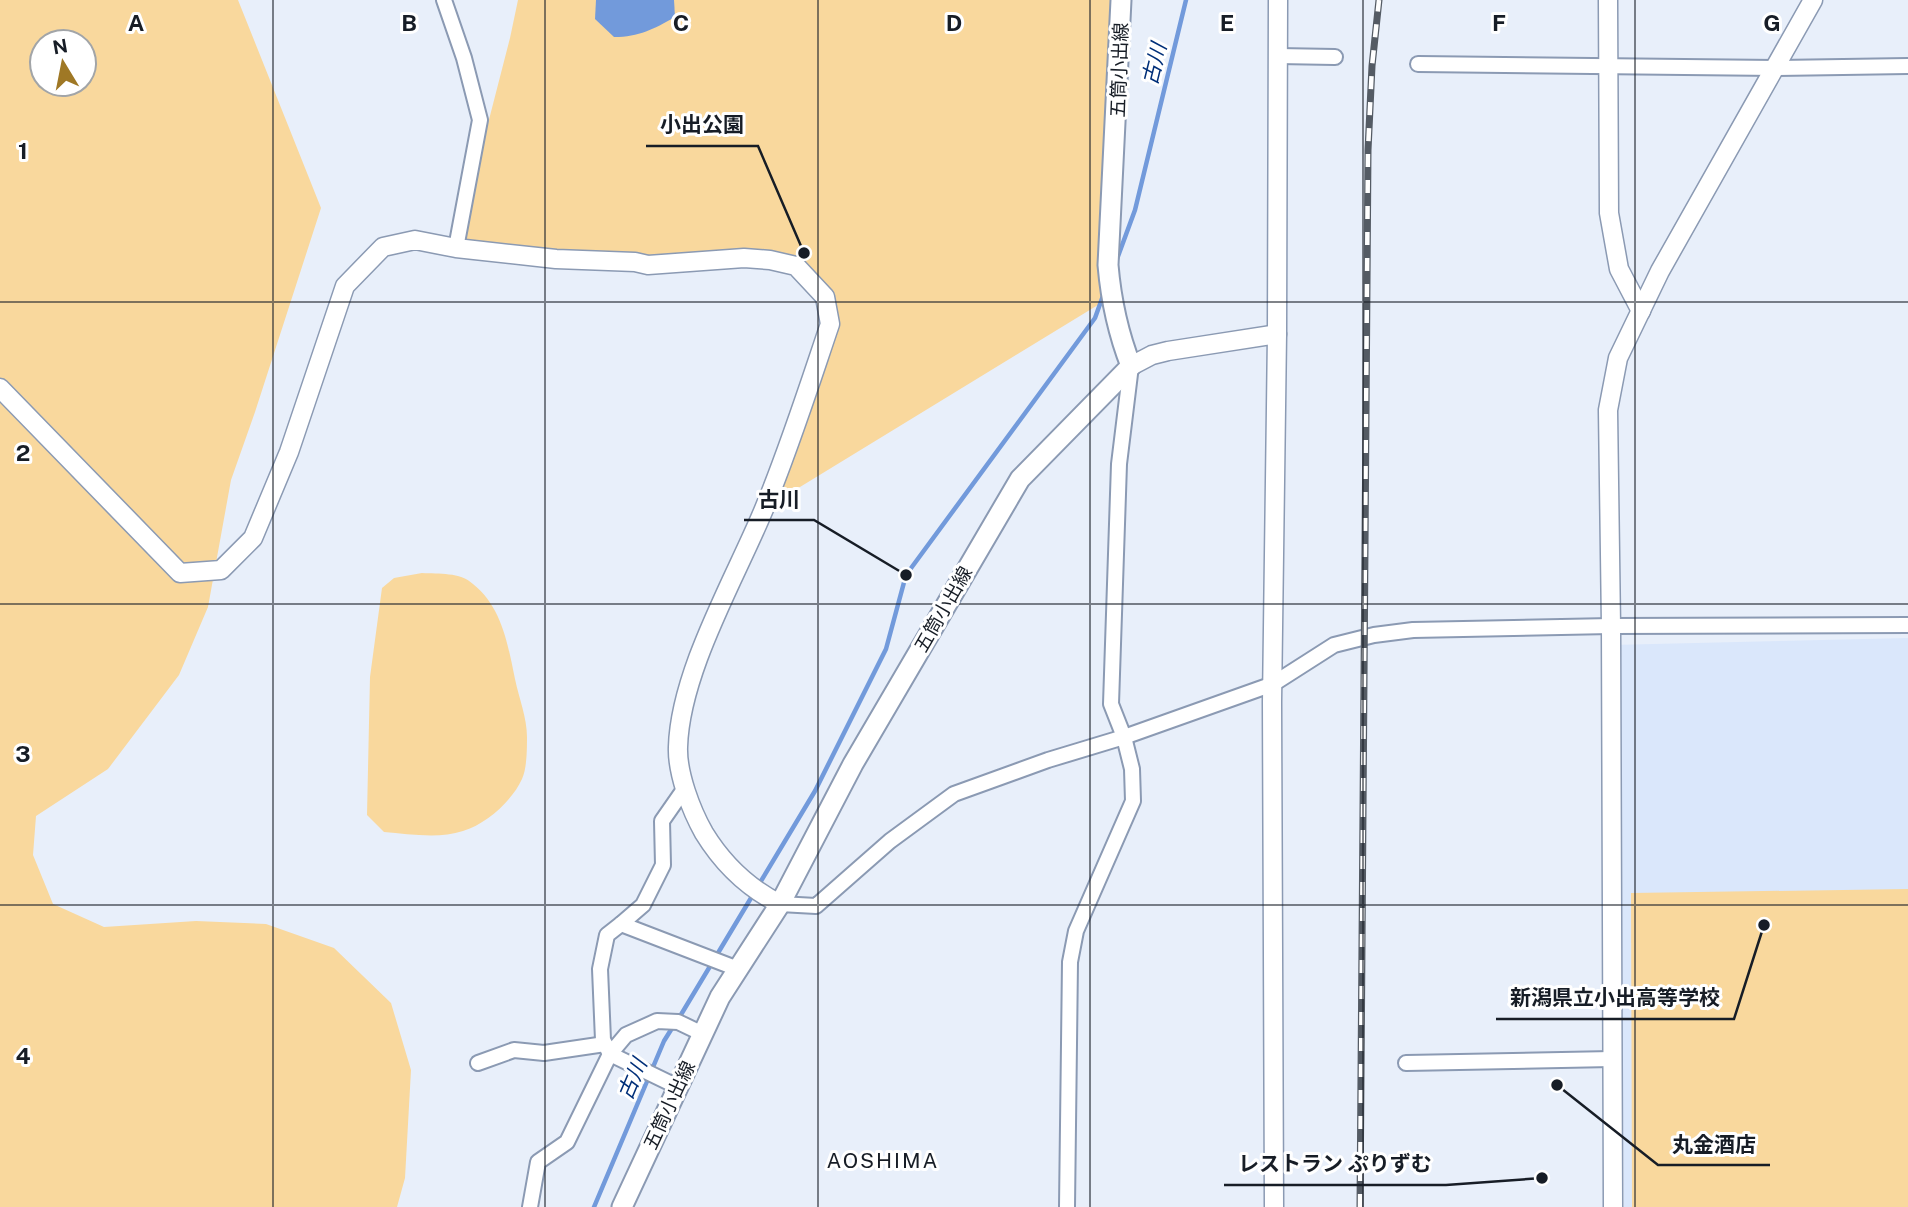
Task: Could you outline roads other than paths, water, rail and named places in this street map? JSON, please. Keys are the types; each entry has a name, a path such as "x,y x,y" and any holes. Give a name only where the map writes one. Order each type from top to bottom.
{"main road":[{"name":"五筒小出線","path":"624,1206 720,997 780,904 853,764 1020,479 1131,366 1123,346 1111,297 1108,265 1121,0"}],"street":[{"path":"443,0 464,58 480,120 456,248"},
{"path":"1274,1207 1273,684 1278,0"},
{"path":"1608,0 1609,213 1619,269 1641,311"},
{"path":"1613,1207 1608,410 1619,358 1660,271 1813,0"},
{"path":"1278,56 1335,57"},
{"path":"1418,64 1610,68 1908,66"},
{"path":"0,388 180,573 221,570 253,538 289,452 345,286 383,247 415,240 456,248 556,259 635,262 648,265 744,258 796,266 825,297 830,324 764,509 712,628 682,708 677,750 685,788 697,820 724,861 757,892 780,904 816,906 890,841 954,794 1273,684 1334,645 1374,635 1413,630 1611,626 1908,625"},
{"path":"1067,1207 1070,962 1076,931 1133,801 1132,769 1124,737 1111,704 1119,464 1131,366 1152,355 1168,351 1277,334"},
{"path":"608,1049 603,1040 600,969 607,935 643,905 663,865 662,821 685,788"},
{"path":"621,924 738,969"},
{"path":"530,1207 538,1162 567,1142 608,1049 626,1035 657,1021 678,1022 703,1034"},
{"path":"478,1063 514,1050 544,1053 608,1049 678,1087"},
{"path":"1406,1063 1612,1059"}],"water":[{"path":"596,0 674,0 675,17 646,32 614,37 595,19"}],"waterway":[{"name":"古川","path":"1117,259 1135,210 1186,0"},
{"name":"古川","path":"758,886 815,791 886,649 906,575 1095,318 1104,293"},
{"name":"古川","path":"679,1018 754,893"},
{"name":"古川","path":"594,1207 664,1041 674,1025"}],"railway":[{"path":"1360,1207 1368,150 1372,66 1379,0"}],"place":[{"name":"小出公園","path":"804,253"},
{"name":"古川","path":"906,575"},
{"name":"新潟県立小出高等学校","path":"1764,925"},
{"name":"丸金酒店","path":"1557,1085"},
{"name":"レストラン ぷりずむ","path":"1542,1178"}],"district":[{"name":"AOSHIMA","path":"883,1160"}]}
